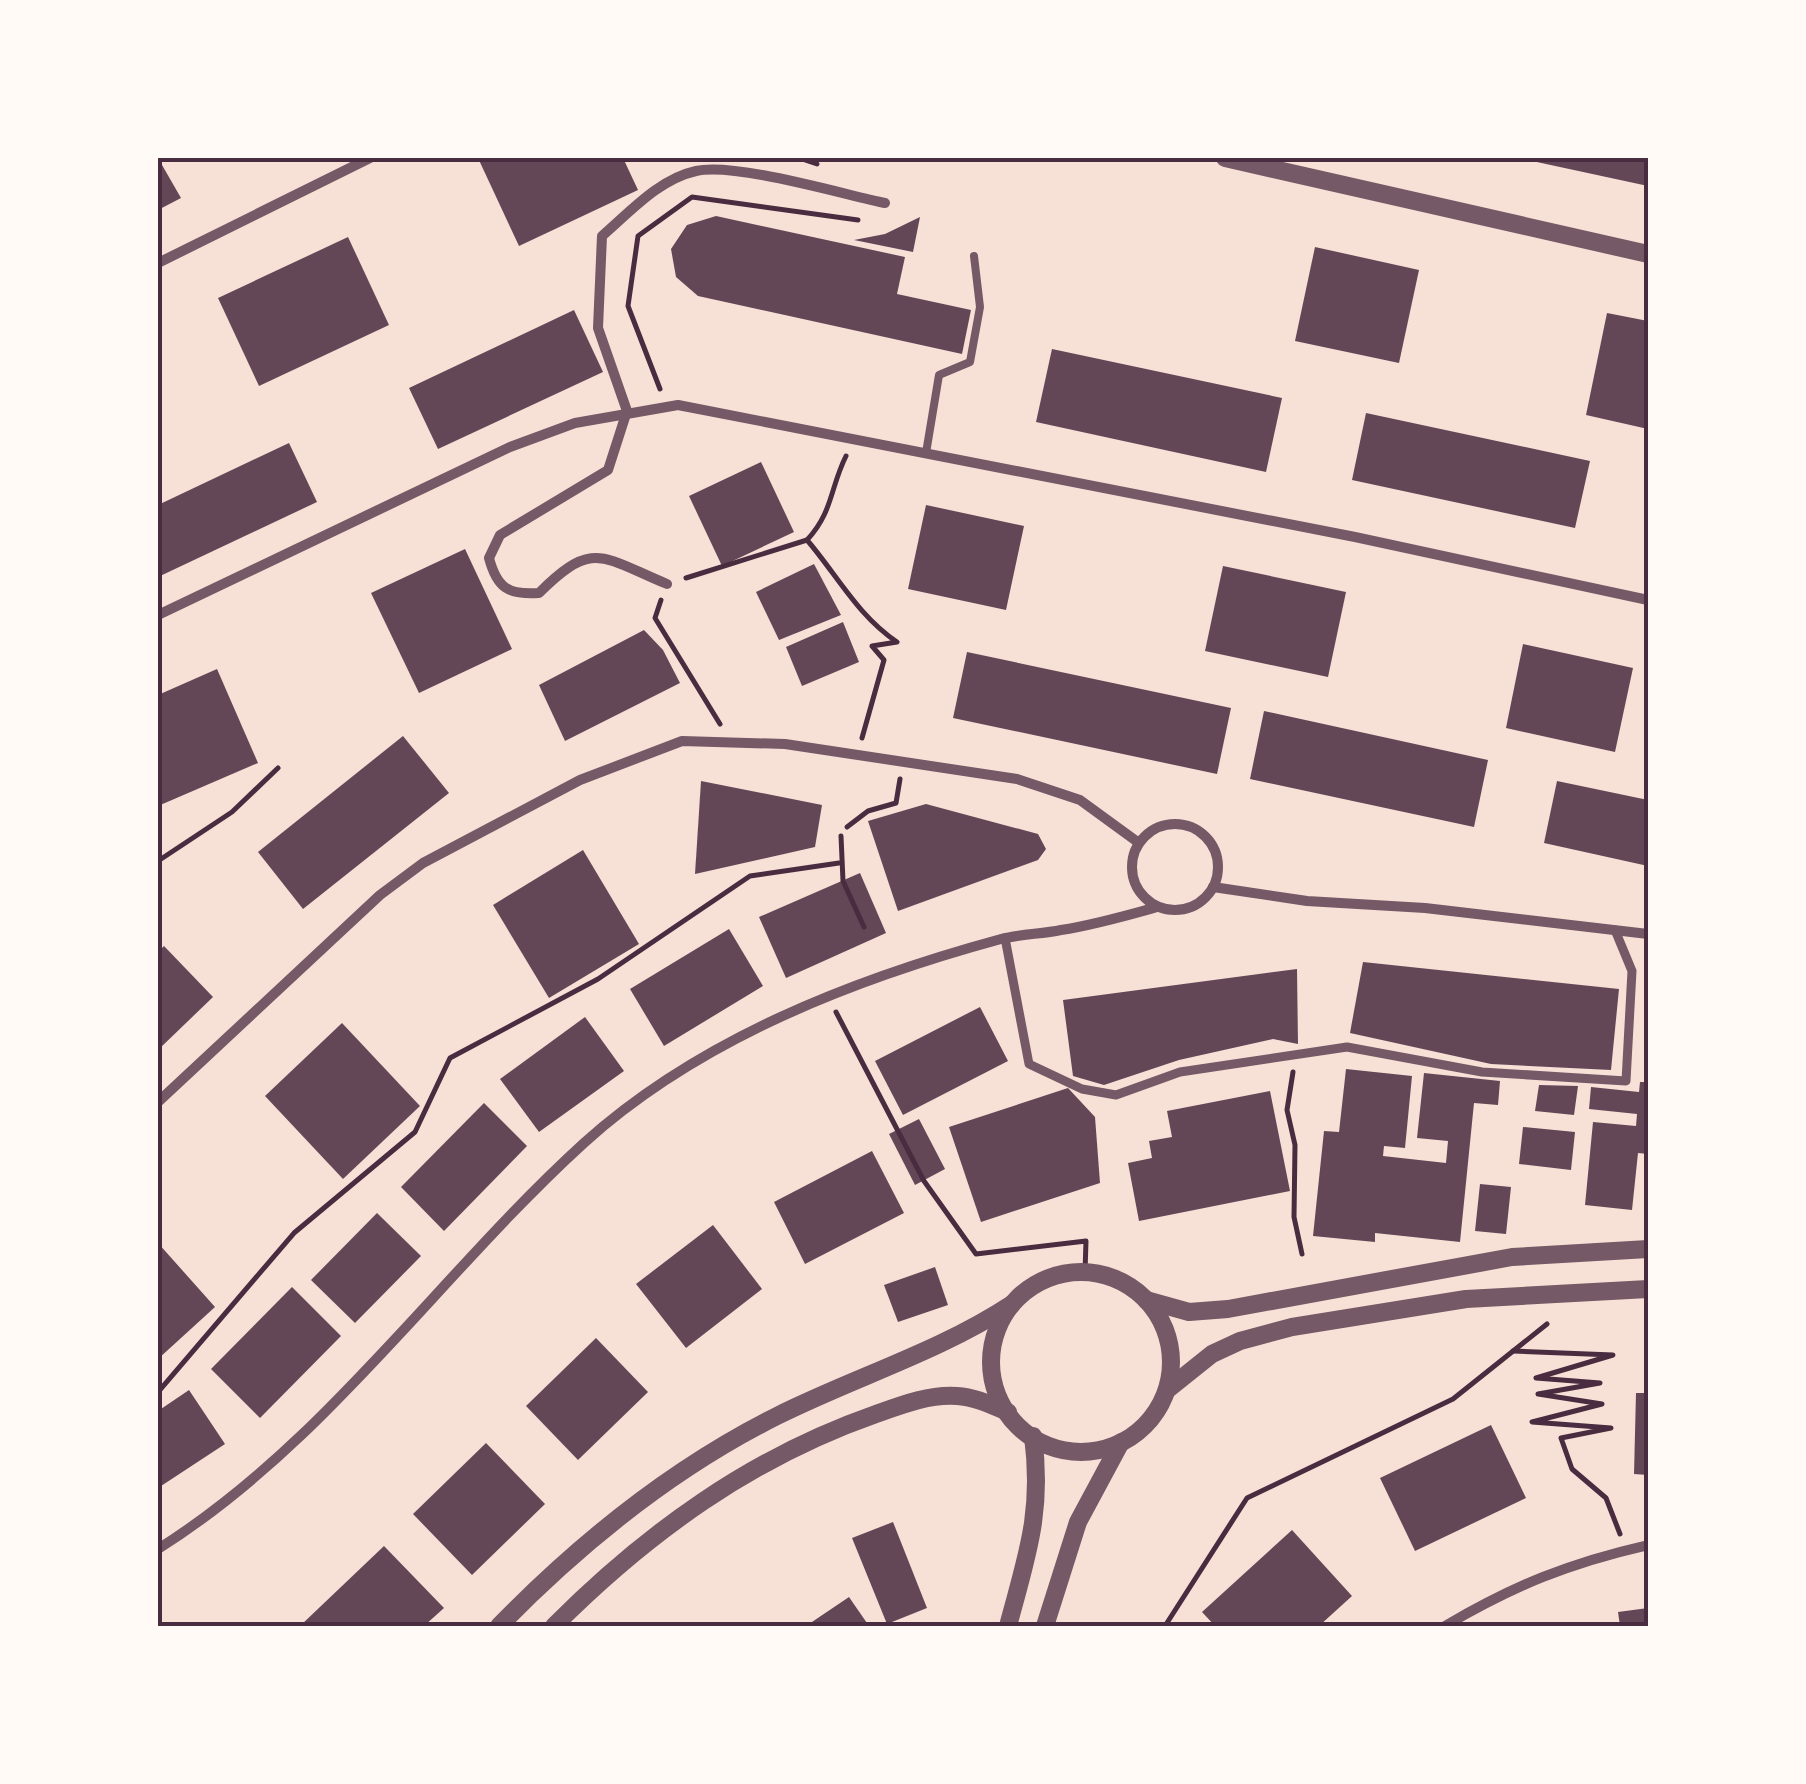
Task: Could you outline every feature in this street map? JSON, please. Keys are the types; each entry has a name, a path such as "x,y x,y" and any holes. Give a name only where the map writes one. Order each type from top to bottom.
{"street":[{"path":"158,263 370,158"},
{"path":"1224,158 1269,164 1648,254"},
{"path":"667,584 603,557 571,561 539,593 514,595 495,582 488,558 500,535 608,470 626,411 598,328 602,236 656,189 697,170 732,172 885,203"},
{"path":"158,616 510,447 575,423 667,406 738,413 1355,536 1648,600"},
{"path":"158,1102 380,896 423,862 526,806 632,758 682,741 730,740 1017,779 1080,800 1139,842"},
{"path":"158,1549 202,1520 280,1456 585,1142 746,1034 828,996 1005,938 1099,923 1157,906 1185,910 1199,904 1213,887 1219,863 1215,849 1194,827 1162,825 1139,842 1132,872 1145,898 1157,906"},
{"path":"1213,887 1287,899 1424,908 1648,934"},
{"path":"1005,938 1028,1064 1082,1089 1116,1095 1180,1072 1348,1047 1482,1072 1626,1081 1632,970 1615,930"},
{"path":"499,1626 599,1532 646,1495 720,1448 816,1397 950,1340 1050,1277 1086,1272 1121,1281 1146,1300 1189,1312 1285,1300 1512,1257 1648,1249"},
{"path":"1167,1390 1212,1354 1292,1327 1466,1299 1648,1288"},
{"path":"554,1626 604,1576 684,1511 736,1478 855,1421 932,1397 976,1399 1008,1412 1033,1436 1057,1449 1084,1452 1120,1442 1155,1414 1167,1390 1172,1362 1167,1335 1146,1300"},
{"path":"1008,1412 992,1372 992,1348 1012,1304"},
{"path":"1008,1626 1038,1510 1033,1436"},
{"path":"1045,1626 1078,1522 1120,1442"},
{"path":"1445,1626 1496,1596 1569,1564 1648,1545"}],"lane":[{"path":"926,453 939,374 970,362 980,307 974,256"}],"path":[{"path":"667,406 628,306 638,236 692,197 834,215"},
{"path":"730,740 655,618 667,584 807,540 833,503 834,480 856,438"},
{"path":"807,540 845,585 858,611 898,642 872,646 884,660 857,755"},
{"path":"846,827 868,810 896,803 903,762"},
{"path":"158,861 232,812 278,768"},
{"path":"841,836 838,863 864,927"},
{"path":"158,1392 294,1233 415,1132 450,1058 598,979 750,876 838,863"},
{"path":"828,996 924,1180 976,1254 1086,1241 1086,1272"},
{"path":"1296,1054 1287,1110 1296,1145 1294,1217 1302,1254"},
{"path":"1165,1626 1247,1498 1452,1399 1546,1324"},
{"path":"1513,1351 1613,1355 1536,1378 1600,1383 1538,1394 1602,1404 1532,1422 1612,1428 1561,1438 1572,1469 1606,1498 1626,1550"}],"building":[{"path":"158,158 181,198 158,210"},
{"path":"478,158 623,158 638,190 519,246"},
{"path":"1648,158 1648,186 1523,159"},
{"path":"716,216 905,257 897,294 971,310 962,354 698,296 676,277 671,249 687,225"},
{"path":"920,217 913,252 854,240 885,234"},
{"path":"348,237 389,325 259,386 218,298"},
{"path":"1315,247 1419,270 1399,363 1295,341"},
{"path":"574,310 603,372 438,449 409,388"},
{"path":"1607,313 1648,321 1648,429 1586,415"},
{"path":"1052,349 1282,398 1266,472 1036,422"},
{"path":"1366,413 1590,461 1575,528 1352,480"},
{"path":"289,443 317,502 158,577 158,505"},
{"path":"761,462 794,532 722,566 689,496"},
{"path":"926,505 1024,526 1006,610 908,589"},
{"path":"465,549 512,649 419,693 371,593"},
{"path":"814,564 841,615 779,640 756,592"},
{"path":"1223,566 1346,592 1328,677 1205,651"},
{"path":"843,622 859,662 802,686 786,647"},
{"path":"644,630 663,650 680,683 565,741 539,685"},
{"path":"1523,644 1633,668 1615,752 1506,728"},
{"path":"967,652 1231,708 1217,774 953,718"},
{"path":"217,669 258,763 158,806 158,695"},
{"path":"1264,711 1488,760 1474,827 1250,779"},
{"path":"403,736 449,793 303,909 258,852"},
{"path":"701,781 822,805 815,847 695,874"},
{"path":"1557,781 1648,800 1648,866 1544,843"},
{"path":"926,804 1038,834 1046,849 1038,860 898,911 868,821"},
{"path":"583,850 639,944 549,998 493,905"},
{"path":"860,873 886,933 786,978 759,917"},
{"path":"729,929 763,986 664,1046 630,989"},
{"path":"164,946 213,997 158,1050 158,952"},
{"path":"1363,962 1619,989 1611,1070 1491,1064 1350,1033"},
{"path":"1297,969 1298,1044 1273,1039 1179,1060 1104,1085 1073,1076 1063,1000"},
{"path":"980,1007 1008,1061 903,1115 875,1061"},
{"path":"585,1017 624,1071 539,1132 500,1079"},
{"path":"342,1023 420,1106 343,1179 265,1096"},
{"path":"1346,1069 1412,1076 1405,1148 1384,1146 1383,1156 1446,1163 1448,1141 1417,1138 1424,1073 1500,1081 1498,1105 1474,1103 1460,1242 1375,1233 1375,1242 1313,1236 1324,1131 1339,1132"},
{"path":"1640,1082 1648,1082 1648,1154 1638,1153 1632,1210 1585,1205 1593,1122 1636,1126 1637,1114 1589,1109 1591,1087 1639,1092"},
{"path":"1539,1085 1578,1086 1574,1115 1535,1111"},
{"path":"1068,1088 1095,1117 1100,1183 981,1222 949,1127"},
{"path":"1270,1091 1290,1191 1139,1221 1128,1163 1152,1158 1149,1141 1172,1137 1167,1111"},
{"path":"484,1103 527,1146 444,1231 401,1187"},
{"path":"919,1119 945,1169 915,1185 889,1134"},
{"path":"1523,1127 1575,1132 1571,1170 1519,1164"},
{"path":"872,1151 904,1213 805,1264 774,1202"},
{"path":"1480,1184 1511,1187 1506,1234 1475,1231"},
{"path":"377,1213 421,1256 355,1323 311,1280"},
{"path":"713,1225 762,1289 686,1348 636,1284"},
{"path":"158,1243 215,1307 158,1359"},
{"path":"935,1267 948,1305 898,1322 884,1285"},
{"path":"292,1287 341,1336 260,1418 211,1369"},
{"path":"596,1338 648,1392 578,1460 526,1406"},
{"path":"189,1390 225,1444 158,1488 158,1411"},
{"path":"1636,1393 1648,1393 1648,1475 1634,1474"},
{"path":"1491,1425 1526,1498 1415,1551 1380,1478"},
{"path":"486,1443 545,1504 472,1575 413,1514"},
{"path":"893,1522 927,1608 887,1624 852,1538"},
{"path":"1292,1530 1352,1596 1319,1626 1215,1626 1202,1612"},
{"path":"384,1546 444,1608 424,1626 300,1626"},
{"path":"849,1597 869,1626 806,1626"},
{"path":"1648,1608 1648,1626 1620,1626 1618,1612"}]}
